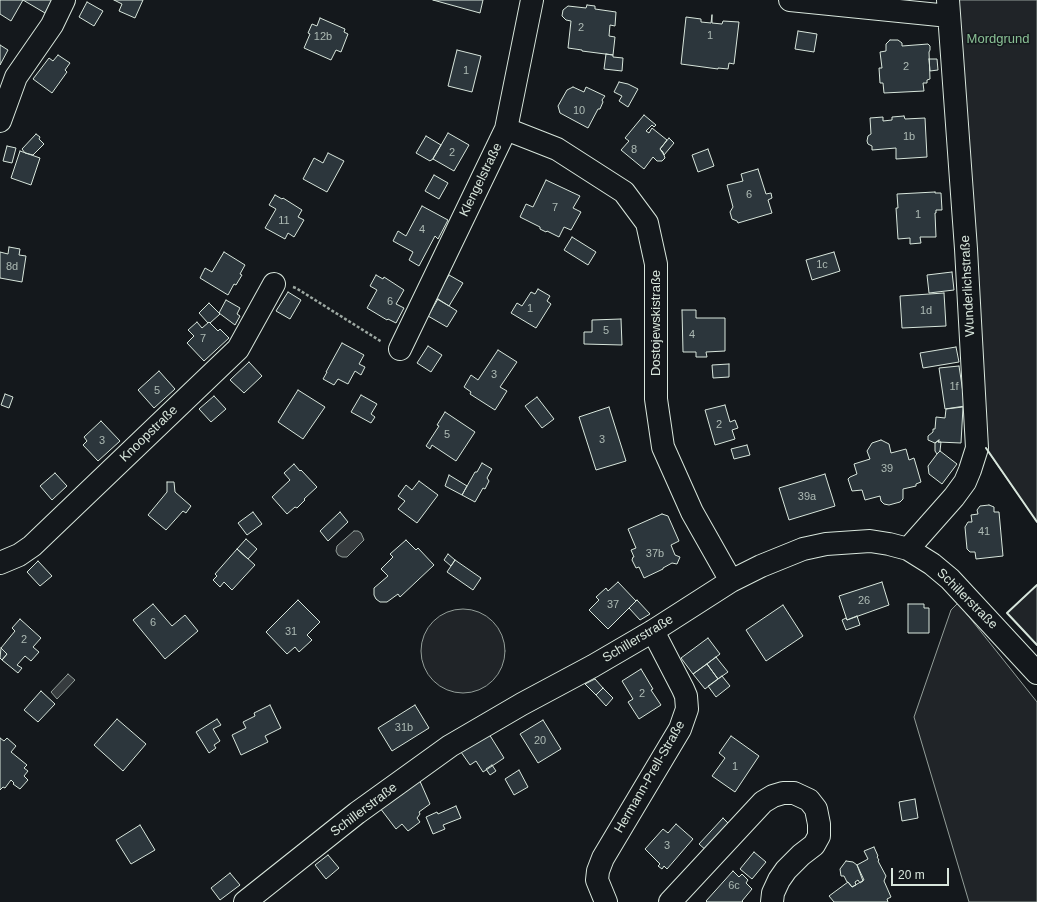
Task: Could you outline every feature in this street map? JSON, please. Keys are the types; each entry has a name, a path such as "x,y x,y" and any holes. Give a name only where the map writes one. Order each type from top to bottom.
{"street":[{"path":"0,121 16,78 52,25 64,0"},
{"name":"Klengelstraße","path":"400,349 506,129 532,0"},
{"path":"790,0 948,8"},
{"name":"Wunderlichstraße","path":"908,549 965,482 976,448 966,249 948,8"},
{"name":"Dostojewskistraße","path":"506,129 557,149 624,192 647,223 656,264 656,399 663,447 692,512 731,581"},
{"name":"Knoopstraße","path":"0,563 19,555 32,546 238,349 274,284"},
{"name":"Schillerstraße","path":"245,902 357,813 450,746 516,707 593,666 653,631 731,581 768,563 803,549 826,544 870,542 889,544 908,549 932,564 950,579 1037,673"},
{"name":"Hermann-Prell-Straße","path":"606,902 598,880 598,871 603,858 680,729 686,709 686,696 653,631"},
{"path":"670,902 763,802 773,796 783,793 794,793 809,800 816,809 819,824 819,836 814,845 786,870 773,893 772,902"}],"path":[{"path":"274,284 296,288 378,341 400,349"}],"green space":[{"name":"Mordgrund","path":"957,0 1037,0 1037,522 984,446"},
{"path":"1037,585 1037,645 1007,613"},
{"path":"958,603 1037,702 1037,902 969,902 914,717 951,610"},
{"path":"463,609 479,612 493,621 502,635 505,651 502,667 493,681 479,690 463,693 447,690 433,681 424,667 421,651 424,635 433,621 447,612"}],"shaded area":[{"path":"354,531 361,533 364,540 347,557 338,555 336,551 337,546"},
{"path":"68,674 75,680 57,699 51,692"}],"building":[{"path":"0,0 23,0 11,21 0,14"},
{"path":"23,0 52,0 45,13"},
{"path":"114,0 143,0 135,18 119,11 122,4"},
{"path":"433,0 483,0 480,13"},
{"path":"87,2 103,11 94,26 79,17"},
{"path":"587,5 595,6 595,9 616,12 615,26 610,25 609,36 615,37 613,55 568,48 571,21 566,20 562,16 563,10 568,6 586,8"},
{"path":"712,15 712,23 722,24 723,21 739,22 734,64 729,63 728,69 718,69 681,64 686,17 701,19 701,22 711,23"},
{"path":"320,18 345,29 344,32 348,34 341,52 336,50 331,60 304,48 310,34 308,33 312,24 317,26"},
{"path":"798,31 817,34 814,52 795,49"},
{"path":"890,40 898,40 902,43 902,46 928,44 930,46 930,79 927,80 927,83 923,83 924,91 884,93 883,83 880,83 879,68 882,68 880,52 886,51 886,44"},
{"path":"0,45 8,50 0,65"},
{"path":"457,50 481,56 472,92 448,86"},
{"path":"606,54 613,55 613,57 623,58 622,71 604,69"},
{"path":"58,55 70,63 65,70 67,72 52,93 33,79 49,58 53,61"},
{"path":"929,59 937,59 938,70 930,71"},
{"path":"619,82 628,84 638,89 628,107 619,101 622,96 614,92"},
{"path":"573,87 584,92 586,87 605,96 602,100 603,102 600,109 598,109 588,128 560,113 558,106 567,90"},
{"path":"644,115 656,125 654,127 652,125 646,131 649,133 652,128 667,140 660,149 665,158 662,161 657,161 653,157 644,169 621,150 629,141 625,138"},
{"path":"904,116 905,119 925,118 927,157 896,159 896,148 872,150 872,146 868,144 868,136 871,134 870,118 883,117 883,121 892,120 892,117"},
{"path":"448,133 469,145 454,171 433,159"},
{"path":"36,134 40,137 39,139 44,144 33,155 25,153 22,149"},
{"path":"426,136 441,145 430,161 416,153"},
{"path":"669,138 674,143 664,155 660,149"},
{"path":"7,146 16,148 12,163 3,161"},
{"path":"708,149 714,166 698,172 692,155"},
{"path":"20,151 40,158 31,185 11,178"},
{"path":"328,153 344,161 327,192 303,179 314,158 323,163"},
{"path":"758,169 766,194 771,193 772,198 768,200 772,213 738,223 732,219 730,212 733,207 727,185 743,181 741,174"},
{"path":"434,175 448,183 439,199 425,191"},
{"path":"546,180 580,196 573,208 581,212 571,230 564,227 559,237 540,229 540,227 520,217 526,204 533,207"},
{"path":"941,193 942,210 936,210 935,213 936,237 920,237 921,243 910,244 910,238 898,239 896,208 898,208 897,194"},
{"path":"275,195 282,199 283,198 302,210 298,217 304,220 294,237 288,233 285,239 265,228 276,209 269,205"},
{"path":"422,206 448,220 438,239 435,236 419,266 409,260 413,252 393,241 398,231 406,236"},
{"path":"572,237 596,252 588,265 564,250"},
{"path":"9,247 20,249 19,255 26,256 22,282 0,278 0,252 8,254"},
{"path":"224,252 245,265 240,274 242,275 236,285 234,284 228,295 200,278 205,268 212,272"},
{"path":"834,252 840,271 812,280 806,260"},
{"path":"952,272 954,290 929,293 927,275"},
{"path":"376,275 383,279 384,277 404,290 396,304 404,308 396,323 388,319 387,320 367,308 377,290 370,286"},
{"path":"449,275 463,283 449,306 432,296 440,290"},
{"path":"538,289 550,296 547,301 551,304 536,328 511,313 517,303 522,306 531,292 535,294"},
{"path":"288,292 301,300 290,319 276,311"},
{"path":"944,293 946,326 902,328 900,296"},
{"path":"438,299 457,311 447,327 428,316"},
{"path":"226,300 240,308 237,314 240,316 235,325 219,313"},
{"path":"209,303 220,314 208,323 199,313"},
{"path":"682,310 696,310 696,318 725,318 725,351 706,352 707,357 696,357 696,352 683,352"},
{"path":"621,319 622,345 584,344 584,332 592,332 592,320"},
{"path":"197,322 202,328 209,322 218,331 220,329 229,338 204,361 187,343 194,336 188,330"},
{"path":"342,343 364,355 359,364 365,367 361,375 355,371 348,384 338,379 334,385 323,379"},
{"path":"428,346 442,355 431,372 417,363"},
{"path":"956,347 959,362 923,368 920,353"},
{"path":"498,350 517,362 500,387 507,391 495,410 470,394 471,392 464,387 471,375 478,380"},
{"path":"249,362 262,376 244,393 230,380"},
{"path":"729,364 729,377 713,378 712,365"},
{"path":"959,366 965,406 945,409 939,368"},
{"path":"159,371 175,389 154,408 138,390"},
{"path":"298,390 325,407 303,439 278,422"},
{"path":"5,394 13,397 9,408 1,405"},
{"path":"361,395 377,404 371,414 375,417 371,423 351,412"},
{"path":"214,396 226,409 211,422 199,409"},
{"path":"537,397 554,419 542,428 525,406"},
{"path":"725,405 730,422 735,420 738,428 732,430 735,439 715,445 705,410"},
{"path":"609,407 626,461 596,470 579,417"},
{"path":"963,407 961,443 938,442 939,440 935,443 928,440 928,436 933,432 933,429 935,429 936,417 945,418 946,409"},
{"path":"445,412 475,432 456,461 432,445 430,449 426,446 439,426 437,425"},
{"path":"101,421 120,441 98,461 83,445 87,441 84,437"},
{"path":"881,440 889,444 891,453 906,449 909,460 914,458 921,482 916,484 916,486 903,489 903,499 900,502 889,505 884,504 881,501 880,496 865,500 862,490 852,491 848,479 857,474 854,464 870,459 867,451 872,443"},
{"path":"939,440 938,442 941,442 940,451 937,454 935,451 935,443"},
{"path":"747,445 750,455 734,459 731,449"},
{"path":"940,451 957,464 942,484 929,474 928,466"},
{"path":"482,463 492,469 487,478 489,481 485,489 483,488 475,502 462,495"},
{"path":"294,464 317,487 297,508 295,507 287,514 272,497 290,480 284,473"},
{"path":"55,473 67,486 52,500 40,486"},
{"path":"825,474 835,506 789,520 779,488"},
{"path":"449,475 467,486 462,495 445,486"},
{"path":"419,481 438,495 417,523 398,509 405,501 398,496 406,485 412,490"},
{"path":"167,482 174,482 175,492 191,506 186,513 183,511 166,530 148,515 167,492"},
{"path":"989,505 994,507 994,512 999,512 1003,556 976,559 975,552 970,552 967,549 965,527 968,522 972,522 971,515 978,514 977,510 980,506"},
{"path":"253,512 262,524 247,535 238,523"},
{"path":"340,512 348,522 328,541 320,531"},
{"path":"662,514 668,516 679,541 671,545 675,555 680,557 677,564 672,563 644,578 639,567 636,568 632,560 634,557 631,550 636,548 628,529"},
{"path":"246,539 257,549 248,559 237,549"},
{"path":"406,540 416,550 418,548 434,565 400,597 398,594 387,602 380,602 374,595 374,588 388,576 381,569 393,557 390,554"},
{"path":"237,549 255,565 232,590 224,582 220,587 213,580 217,576 215,574"},
{"path":"448,554 455,560 451,566 444,560"},
{"path":"455,560 481,578 473,590 447,572"},
{"path":"38,561 52,576 40,586 27,572"},
{"path":"618,582 636,601 608,629 589,610 599,600 596,597 606,588 608,591"},
{"path":"882,582 889,605 847,620 839,596"},
{"path":"298,600 320,622 307,635 312,640 299,652 295,647 287,654 266,632"},
{"path":"637,600 650,614 640,620 629,608"},
{"path":"153,604 172,626 185,615 198,631 165,659 133,620"},
{"path":"908,604 924,604 924,608 929,608 929,633 908,633"},
{"path":"783,605 803,636 766,661 746,630"},
{"path":"857,616 860,625 846,630 842,620 846,618 847,620"},
{"path":"20,619 41,638 33,647 39,652 31,661 25,656 17,665 22,668 18,673 2,660 7,654 1,648 15,631 12,628"},
{"path":"708,638 720,654 693,674 681,658"},
{"path":"1,648 7,654 2,660 0,658"},
{"path":"716,657 728,672 718,679 707,664"},
{"path":"707,664 718,679 705,689 693,674"},
{"path":"641,669 653,689 651,690 661,705 639,719 628,702 633,699 622,681"},
{"path":"722,676 730,686 716,697 708,686"},
{"path":"595,679 603,688 596,695 585,684"},
{"path":"603,688 613,698 606,706 596,695"},
{"path":"41,691 55,704 38,722 24,710"},
{"path":"270,705 281,728 265,736 268,742 241,755 232,735 246,728 243,722 255,716 254,713"},
{"path":"415,705 429,728 392,751 378,728"},
{"path":"117,719 146,744 123,771 94,745"},
{"path":"217,719 221,725 213,729 220,741 214,745 216,748 209,753 196,732"},
{"path":"543,720 561,749 538,763 520,734"},
{"path":"489,734 504,758 483,772 476,761 470,765 461,752"},
{"path":"731,736 759,756 735,792 712,776 725,758 719,753"},
{"path":"0,738 4,741 7,738 16,746 11,752 27,765 24,768 28,771 24,776 28,780 20,789 13,784 14,783 11,780 5,788 3,787 0,790"},
{"path":"492,765 496,771 490,775 486,769"},
{"path":"519,770 528,787 514,795 505,779"},
{"path":"419,779 430,804 419,812 420,814 417,818 420,822 408,831 402,824 396,829 380,808"},
{"path":"915,799 918,818 902,821 899,802"},
{"path":"456,806 461,818 443,825 445,829 433,834 426,817 437,812 438,814"},
{"path":"723,818 730,825 707,851 699,844"},
{"path":"676,824 693,839 667,869 664,866 662,869 658,866 660,864 645,849 663,829 668,833"},
{"path":"140,825 155,850 131,864 116,840"},
{"path":"874,847 878,856 878,861 886,876 884,881 891,897 887,899 888,902 834,902 829,896 848,882 852,887 864,880 857,865 868,859 864,851"},
{"path":"754,852 766,862 752,879 740,869"},
{"path":"328,855 339,868 326,879 315,865"},
{"path":"846,861 853,862 857,865 863,881 860,883 858,880 855,882 856,885 852,887 844,876 841,876 840,869"},
{"path":"733,871 739,877 742,874 748,880 746,883 752,889 742,901 743,902 707,902 706,901"},
{"path":"230,873 240,885 220,900 211,888"}],"wall":[{"path":"986,448 1037,522"},
{"path":"1037,585 1007,613 1037,645"}]}
